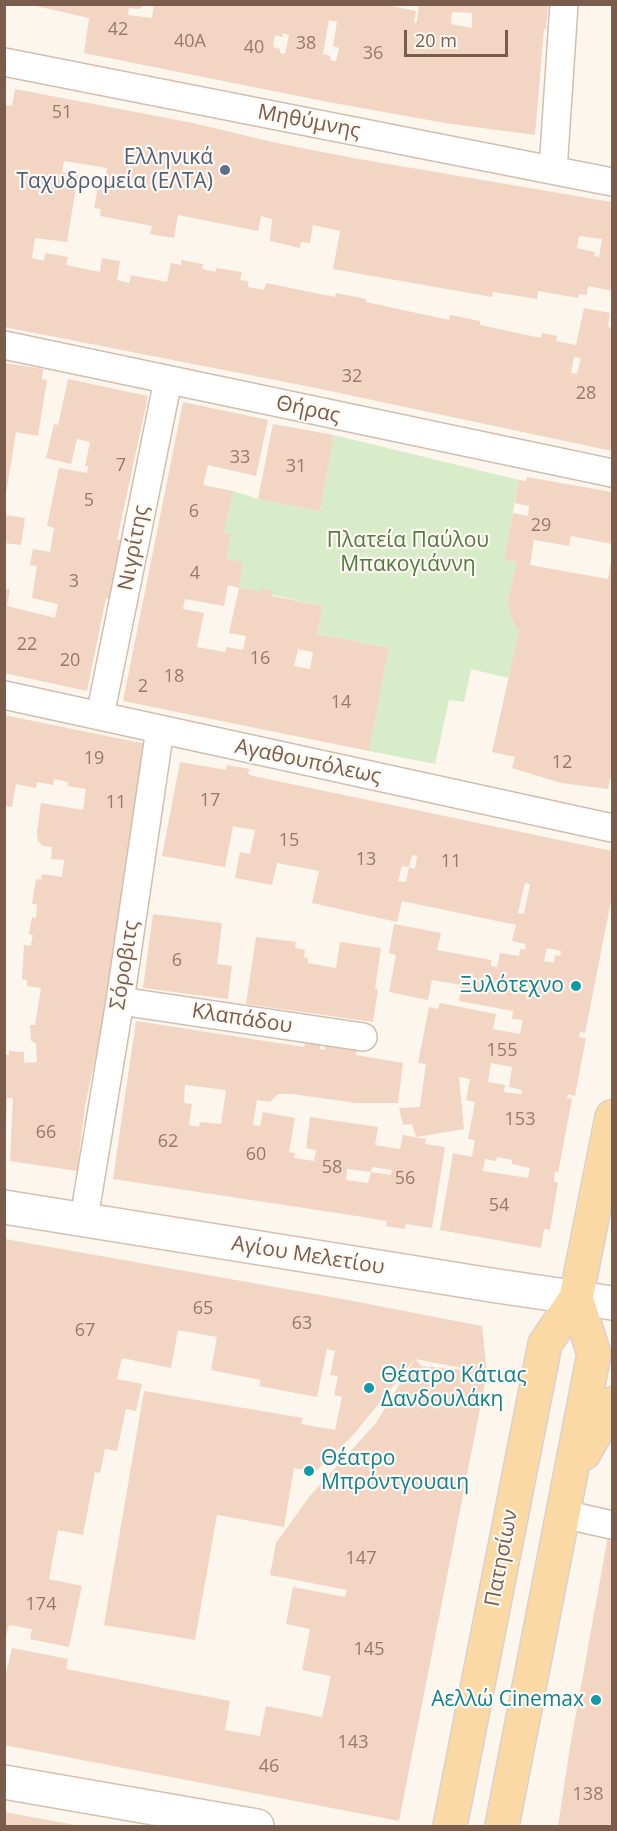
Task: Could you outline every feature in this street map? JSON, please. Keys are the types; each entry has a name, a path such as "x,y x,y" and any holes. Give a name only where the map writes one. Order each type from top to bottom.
{"main road":[{"name":"Πατησίων","path":"450,1827 545,1344 576,1298 612,1117"},
{"name":"Αγίου Μελετίου","path":"4,1207 612,1303"},
{"name":"Πατησίων","path":"502,1827 594,1354 576,1298"},
{"path":"563,1514 586,1449 612,1404"},
{"path":"4,1782 257,1827"}],"street":[{"path":"553,170 564,4"},
{"name":"Μηθύμνης","path":"4,62 612,182"},
{"name":"Θήρας","path":"4,345 612,473"},
{"name":"Νιγρίτης","path":"100,716 168,380"},
{"name":"Αγαθουπόλεως","path":"4,695 612,828"},
{"name":"Σόροβιτς","path":"87,1200 120,1001 160,729"},
{"name":"Κλαπάδου","path":"120,1001 363,1037"},
{"path":"563,1514 612,1525"}],"green space":[{"name":"Πλατεία Παύλου Μπακογιάννη","path":"334,435 519,480 504,560 517,562 507,603 513,622 519,631 509,678 471,669 464,702 449,700 435,764 369,751 389,648 317,634 323,606 239,588 243,563 226,559 224,533 233,491 258,499 320,511"}],"building":[{"path":"27,4 144,4 140,9 129,8 128,15 152,18 154,4 382,4 416,11 414,23 417,22 419,4 548,4 535,135 445,123 323,101 84,53 89,18","holes":["452,12 472,13 472,28 451,24","329,20 337,22 333,46 339,48 336,61 330,60 331,56 323,54","282,33 289,35 285,54 273,47 275,35 283,37"]},
{"path":"15,89 193,123 353,158 612,202 612,291 588,286 587,295 579,294 578,298 538,291 537,299 493,292 492,297 333,269 340,231 313,225 310,243 301,242 300,248 270,241 272,219 261,216 258,231 178,215 174,238 150,234 152,226 100,216 101,209 94,208 100,178 106,179 107,168 64,161 62,172 78,175 67,242 35,238 32,258 44,261 45,253 68,257 66,265 100,272 102,258 120,261 117,280 129,283 131,275 167,282 171,263 181,265 181,260 203,264 202,269 216,272 216,268 242,272 240,280 248,281 248,287 264,290 266,283 335,297 336,293 449,320 450,315 480,321 480,325 541,338 542,333 557,336 556,341 576,345 584,308 610,313 608,327 612,328 612,451 311,387 4,327 4,105 12,106","holes":["579,236 602,239 599,257 594,256 595,252 577,248","574,357 581,358 577,374 571,373"]},
{"path":"4,363 43,369 42,379 47,380 38,436 16,432 6,494"},
{"path":"68,379 148,396 117,540 121,539 110,600 106,598 87,691 4,673 4,589 10,589 7,606 55,618 58,604 32,598 37,566 30,565 33,549 50,552 54,528 47,526 59,468 87,473 88,466 85,466 90,442 77,439 71,464 46,458 54,424 58,425"},
{"path":"183,402 268,420 256,476 208,465 203,485 233,491 224,533 231,534 226,559 243,562 239,588 261,592 262,588 273,591 272,596 323,606 317,634 389,648 369,751 123,701","holes":["228,585 239,588 229,633 246,636 243,650 227,647 225,652 197,647 204,613 183,609 185,599 224,606","298,649 313,652 310,669 294,666"]},
{"path":"273,424 334,435 320,511 258,499"},
{"path":"527,477 612,492 612,544 571,536 569,546 534,540 530,565 608,579 612,557 612,778 610,778 608,789 561,783 512,768 515,757 492,752 519,631 513,622 507,603 517,562 504,560 513,513 528,516 529,506 515,503 519,480 526,481"},
{"path":"4,515 25,518 21,545 4,543"},
{"path":"4,715 146,744 132,818 100,1036 85,1106 77,1171 10,1161 13,1098 7,1098 6,1127 4,1127 4,1055 9,1055 9,1051 24,1052 24,1063 37,1062 36,1043 31,1041 30,1025 35,1025 41,988 27,986 27,980 22,979 24,945 31,946 33,935 29,934 32,917 36,918 37,904 32,904 36,879 41,880 42,874 62,877 64,860 51,859 52,847 43,846 38,841 41,803 83,810 86,789 67,786 68,782 54,779 53,785 37,782 36,788 16,784 12,807 4,806"},
{"path":"180,762 226,770 227,765 250,769 248,774 253,776 612,851 612,896 585,1033 580,1032 579,1037 586,1038 575,1096 568,1094 567,1098 572,1099 558,1173 555,1172 554,1182 558,1182 550,1230 544,1229 541,1248 440,1230 453,1153 472,1157 475,1140 468,1139 475,1102 466,1100 470,1079 459,1077 464,1129 416,1137 412,1124 403,1125 399,1108 420,1107 426,1064 418,1063 429,1007 438,1009 440,1003 496,1014 493,1029 520,1034 523,1020 512,1019 513,1011 459,1001 461,985 432,980 428,1000 389,992 396,955 389,953 394,924 441,933 437,950 491,960 491,966 497,967 500,953 519,956 520,949 525,950 526,944 512,941 516,925 402,901 397,922 312,903 319,871 277,863 272,885 235,878 240,852 250,854 255,830 233,826 225,867 162,856","holes":["412,855 417,856 415,869 409,867","402,866 409,867 406,882 398,881","525,883 530,884 524,914 518,913","547,948 561,951 560,956 555,955 554,963 544,961","491,1063 512,1067 509,1087 522,1090 521,1094 504,1092 505,1085 488,1082","497,1157 512,1160 512,1164 530,1168 528,1178 483,1171 485,1159 496,1161"]},
{"path":"153,914 222,923 217,964 232,966 228,999 143,988"},
{"path":"256,937 296,942 295,948 305,950 304,957 308,958 308,963 336,968 340,942 381,948 373,1022 246,1004"},
{"path":"136,1021 304,1047 305,1043 320,1045 320,1049 325,1050 325,1046 357,1050 356,1055 403,1063 398,1103 356,1103 292,1094 278,1094 270,1102 257,1100 253,1125 260,1126 263,1112 295,1118 289,1152 295,1153 294,1158 314,1161 316,1150 306,1148 310,1117 378,1127 375,1145 400,1149 403,1135 426,1139 425,1144 445,1147 432,1228 406,1224 405,1229 386,1226 387,1221 113,1179","holes":["185,1085 226,1090 221,1124 200,1122 199,1127 189,1125 192,1104 184,1103","372,1167 392,1170 391,1175 371,1172","347,1169 371,1172 368,1183 346,1180"]},
{"path":"5,1239 482,1326 487,1373 399,1821 4,1745 4,1681 12,1648 68,1659 66,1669 230,1701 225,1730 260,1736 266,1706 322,1717 331,1676 302,1670 310,1629 286,1624 293,1587 345,1597 347,1590 270,1575 276,1543 309,1497 376,1423 415,1359 354,1434 315,1472 294,1468 284,1527 217,1515 195,1640 104,1625 144,1391 303,1418 301,1424 335,1430 342,1397 334,1395 338,1376 330,1375 335,1351 327,1349 317,1397 259,1386 261,1380 211,1370 217,1337 178,1330 171,1368 122,1358 117,1379 142,1384 136,1411 126,1409 117,1451 105,1449 100,1473 95,1472 83,1535 58,1530 49,1579 82,1586 69,1647 30,1639 32,1629 9,1625 4,1643","holes":["415,1359 483,1372 422,1366"]},
{"path":"608,1536 612,1537 612,1826 558,1826 570,1747"},
{"path":"4,1812 75,1825 75,1826 4,1826"}],"place":[{"name":"Ελληνικά Ταχυδρομεία (ΕΛΤΑ)","path":"225,170"},
{"name":"Ξυλότεχνο","path":"576,986"},
{"name":"Θέατρο Κάτιας Δανδουλάκη","path":"369,1388"},
{"name":"Θέατρο Μπρόντγουαιη","path":"309,1471"},
{"name":"Αελλώ Cinemax","path":"596,1700"}]}
